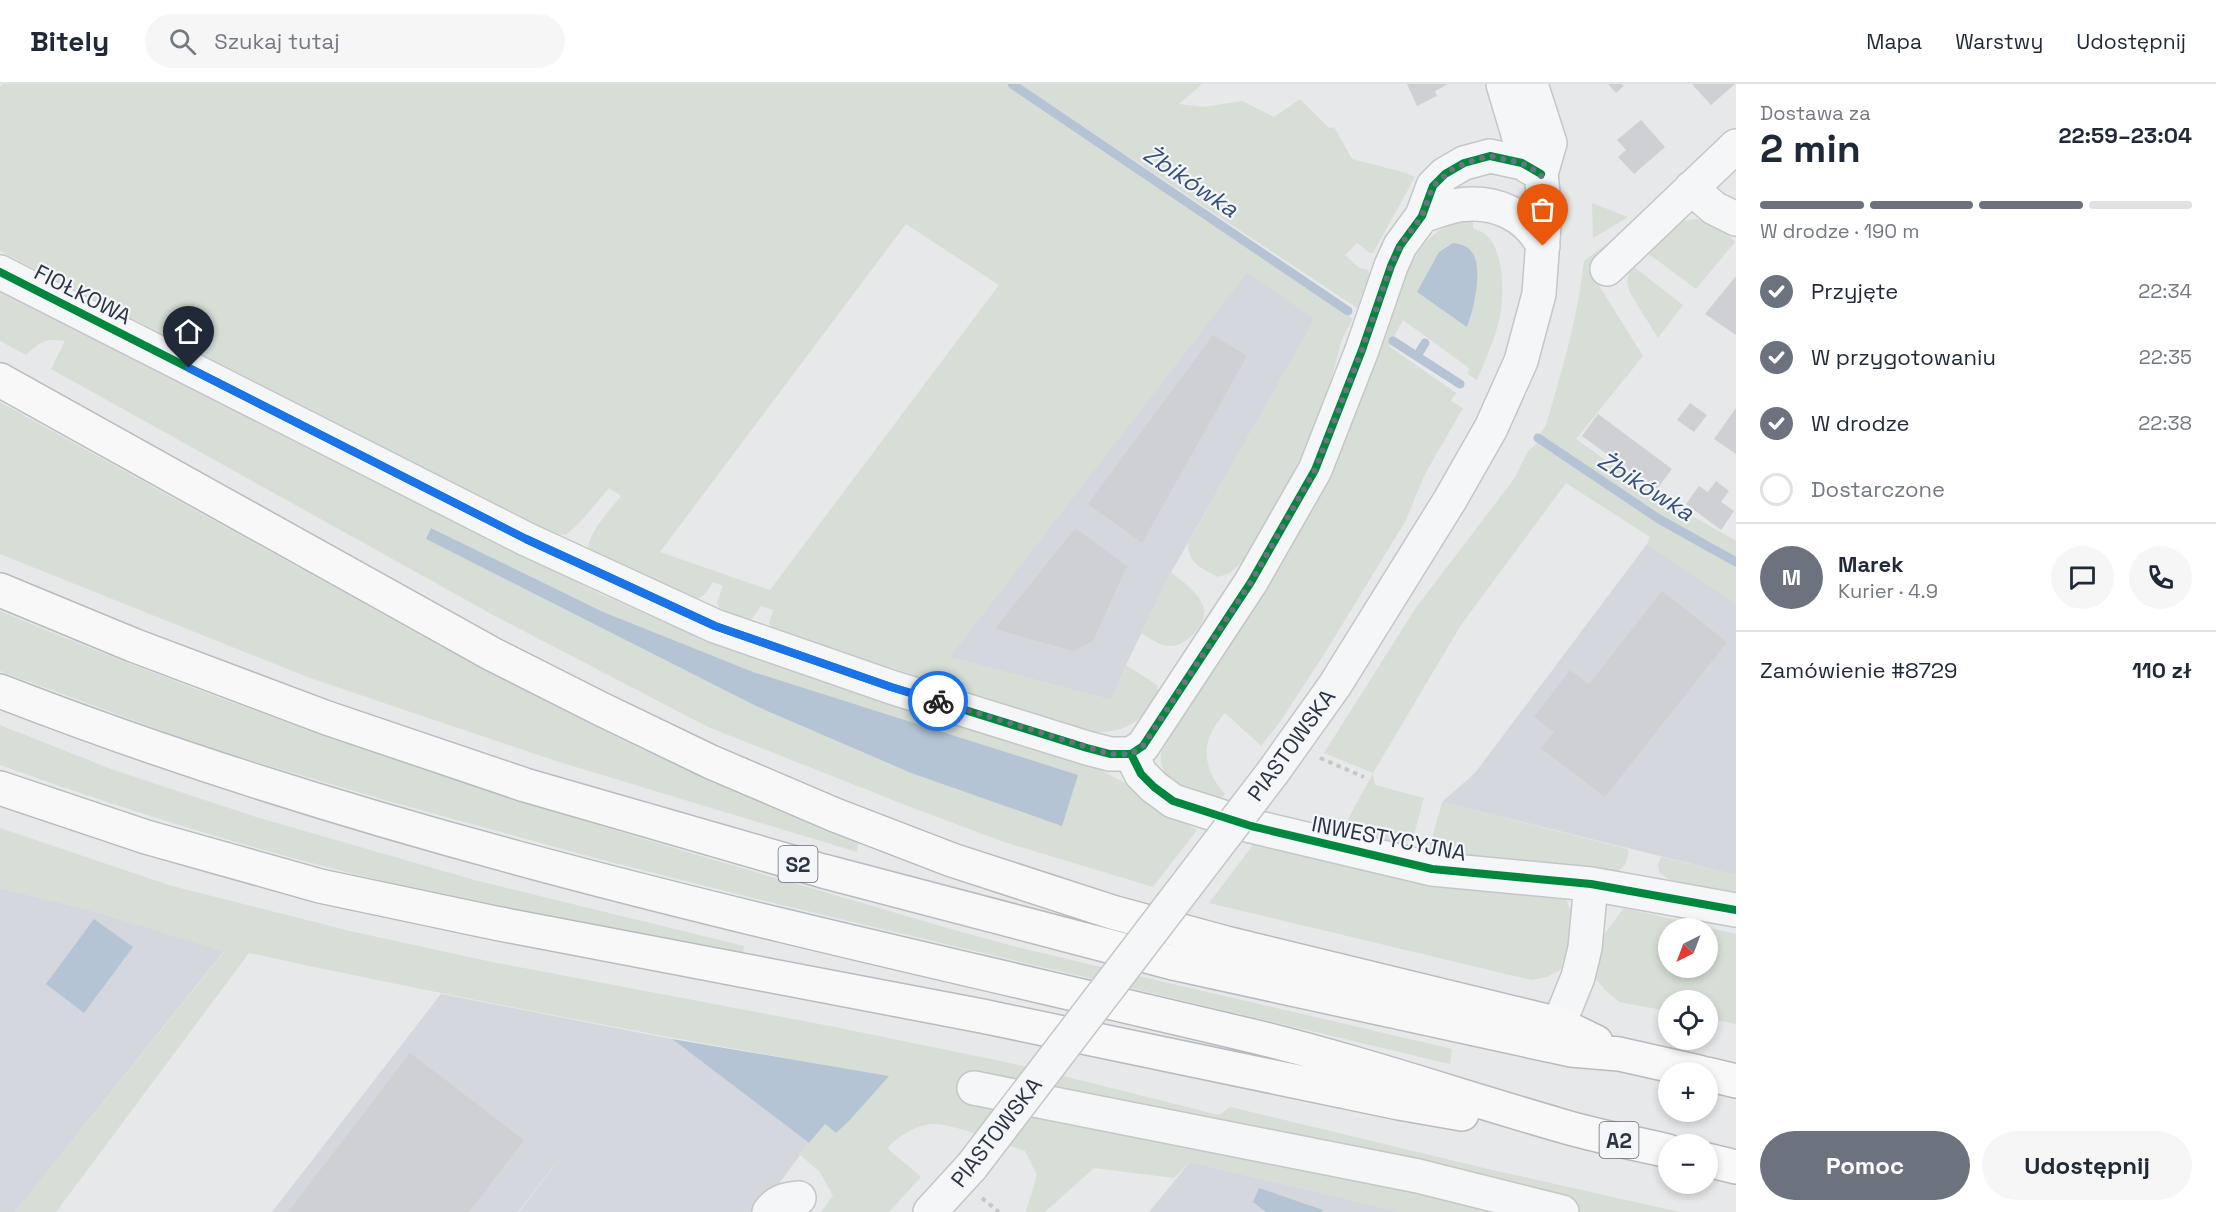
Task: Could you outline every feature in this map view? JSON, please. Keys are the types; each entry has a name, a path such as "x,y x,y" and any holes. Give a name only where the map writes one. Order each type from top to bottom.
{"highway":[{"path":"0,380 492,654 711,762 835,816 952,860 1112,912 1237,946 1559,1024 1619,1054"},
{"name":"S2","path":"0,590 133,645 327,718 525,785 823,871 1177,964 1572,1050 1619,1054 1658,1063"},
{"path":"0,690 75,720 362,815 572,872 767,921 1300,1047 1570,1128"},
{"path":"0,788 146,837 331,889 495,923 982,1016 1399,1103 1570,1128"},
{"path":"1718,1077 1736,1081"},
{"name":"A2","path":"1570,1128 1658,1149"},
{"path":"1718,1163 1736,1167"}],"street":[{"path":"1503,84 1520,141 1541,174"},
{"path":"1531,84 1551,142 1541,174"},
{"path":"1607,269 1736,146"},
{"path":"1131,754 1143,746 1189,679 1251,582 1315,470 1362,350 1391,266 1400,246 1422,216 1433,186 1454,168 1490,156 1512,160 1541,174"},
{"name":"PIASTOWSKA","path":"930,1212 973,1179 1315,715 1481,446 1505,402 1521,361 1539,294 1545,212 1541,174"},
{"path":"1691,188 1713,208 1736,219"},
{"path":"1422,216 1459,205 1497,206 1524,220 1543,246"},
{"name":"FIOŁKOWA","path":"0,272 526,539 715,626 891,687 1087,748 1110,754 1131,754"},
{"name":"INWESTYCYJNA","path":"1131,754 1141,774 1173,801 1251,826 1432,869 1591,884 1736,910"},
{"path":"1559,1024 1578,977 1585,948 1591,884"},
{"path":"974,1088 1418,1176 1562,1212"},
{"path":"769,1212 775,1204 799,1198"}],"path":[{"path":"1313,755 1364,777"},
{"path":"973,1179 999,1212"}],"shaded area":[{"path":"3,84 1006,84 1353,319 1342,339 1322,415 1254,551 1230,573 1218,577 1201,568 1190,555 1188,543 1315,319 1247,273 950,657 1111,700 1126,665 1157,685 1159,695 1145,713 1131,724 1114,731 1091,732 775,630 769,624 773,610 761,606 752,619 745,619 719,608 717,602 723,586 713,582 704,594 691,600 589,552 590,539 594,531 621,496 609,488 566,535 555,534 0,251 0,87","holes":["906,224 999,285 770,590 660,552"]},
{"path":"1019,84 1202,84 1179,104 1203,107 1242,101 1274,117 1300,99 1329,128 1334,127 1352,159 1415,177 1373,253 1357,243 1345,255 1358,267 1368,270 1370,276 1357,308"},
{"path":"1592,203 1628,217 1593,238"},
{"path":"1473,218 1473,228 1485,234 1497,252 1502,278 1500,318 1477,380 1468,374 1469,368 1403,320 1389,346 1456,393 1451,401 1463,408 1425,474 1406,520 1328,648 1280,722 1261,746 1225,713 1217,723 1211,733 1207,754 1211,774 1225,794 1221,800 1168,783 1161,763 1161,753 1274,575 1317,501 1358,405 1389,315 1408,269 1420,250 1437,232 1451,224"},
{"path":"1697,219 1724,229 1735,242 1696,289 1646,252 1676,222"},
{"path":"1628,228 1588,268 1643,356 1576,439 1655,495 1736,541 1736,558 1660,515 1540,434 1546,425 1569,344 1584,261"},
{"path":"1634,267 1683,305 1658,338 1630,293 1627,282 1630,268"},
{"path":"1247,272 1315,319 1169,576 1111,700 949,657"},
{"path":"0,287 600,594 711,642 1087,763 1129,785 1161,810 1197,830 1153,887 1004,842 708,727 495,616 51,369 65,341 44,342 35,346 26,355 0,341","holes":["432,528 603,613 753,672 1062,825 911,773 758,707 426,539"]},
{"path":"0,402 440,646 646,751 858,843 857,852 556,761 310,678 0,554"},
{"path":"1537,443 1656,521 1736,565 1736,604 1647,544 1650,537 1566,483 1461,625 1373,773 1324,753 1415,609 1514,479 1528,451"},
{"path":"1647,544 1736,604 1736,875 1442,802 1475,773"},
{"path":"1171,572 1197,596 1204,612 1200,626 1190,638 1177,645 1167,646 1141,633"},
{"path":"0,611 193,688 291,724 587,822 1021,948 1452,1049 1450,1064 761,900 599,859 388,801 206,747 0,671"},
{"path":"0,725 111,769 256,817 478,881 744,946 743,954 518,911 428,891 334,869 190,828 0,765"},
{"path":"1373,773 1375,785 1424,798 1413,838 1403,844 1341,832"},
{"path":"1442,802 1628,849 1628,857 1614,875 1429,849"},
{"path":"0,828 172,886 354,932 497,963 830,1026 1015,1064 1219,1115 1230,1107 1680,1212 1401,1212 1190,1162 1174,1178 1094,1168 1045,1212 1026,1212 1037,1175 1025,1151 968,1131 946,1125 929,1124 909,1131 887,1148 921,1177 889,1212 821,1212 833,1196 820,1172 799,1154 825,1124 836,1133 888,1076 568,1018 249,953 56,1212 15,1212 224,952 86,909 0,888"},
{"path":"1256,841 1565,897 1574,918 1571,958 1560,970 1547,977 1531,980 1209,903"},
{"path":"1661,857 1736,875 1736,893 1718,894 1696,890 1675,882 1659,872 1658,864"},
{"path":"0,888 86,909 224,951 15,1212 0,1212"},
{"path":"1624,908 1667,918 1658,918 1658,978 1718,978 1718,930 1736,934 1736,1024 1718,1020 1718,990 1658,990 1658,1009 1619,1002 1604,989 1594,976 1593,949"},
{"path":"441,994 672,1039 809,1143 758,1212 519,1212 574,1140 518,1212 272,1212"},
{"path":"1190,1162 1401,1212 1149,1212"}],"water":[{"path":"1453,243 1463,245 1471,251 1477,267 1475,299 1467,327 1417,292 1439,252"},
{"path":"431,528 603,612 753,672 1078,775 1062,826 911,773 758,707 426,539"},
{"path":"94,919 133,947 84,1013 46,984"},
{"path":"672,1039 889,1076 836,1133 825,1124 809,1143"},
{"path":"1259,1188 1323,1210 1322,1212 1266,1212 1253,1202"}],"building":[{"path":"1407,84 1448,84 1435,91 1437,96 1417,106"},
{"path":"1608,84 1622,84 1624,86 1616,93"},
{"path":"1692,84 1735,84 1711,105"},
{"path":"1641,120 1665,147 1634,174 1618,157 1626,150 1617,140"},
{"path":"1736,276 1736,335 1705,314"},
{"path":"1213,335 1247,356 1142,543 1088,504"},
{"path":"1690,403 1707,415 1694,432 1677,420"},
{"path":"1736,408 1736,454 1714,439"},
{"path":"1598,414 1672,469 1656,490 1582,436"},
{"path":"1716,481 1729,491 1721,502 1734,511 1721,530 1686,504 1699,486 1708,492"},
{"path":"1075,528 1127,566 1093,641 1073,651 995,629"},
{"path":"1662,591 1727,642 1605,797 1541,748 1554,732 1534,717 1570,670 1589,684"},
{"path":"410,1053 524,1140 469,1212 288,1212"}],"waterway":[{"name":"Żbikówka","path":"1012,84 1348,311"},
{"name":"Żbikówka","path":"1393,341 1460,384"},
{"path":"1417,356 1425,343"},
{"name":"Żbikówka","path":"1538,438 1659,519 1736,562"}],"cycle path":[{"path":"0,272 526,539 715,626 891,687 1087,748 1110,754 1131,754 1143,746 1251,582 1315,470 1362,350 1391,266 1400,246 1422,216 1433,186 1445,174 1464,163 1490,156 1522,163 1541,174"},
{"path":"1131,754 1141,774 1173,801 1251,826 1432,869 1591,884 1736,910"}],"way so far":[{"path":"938,701 1110,754 1131,754 1143,746 1251,582 1315,470 1362,350 1391,266 1400,246 1422,216 1433,186 1454,168 1474,160 1490,156 1522,163 1541,174 1545,212 1543,246"}],"route":[{"path":"189,368 526,539 715,626 938,701"}]}
